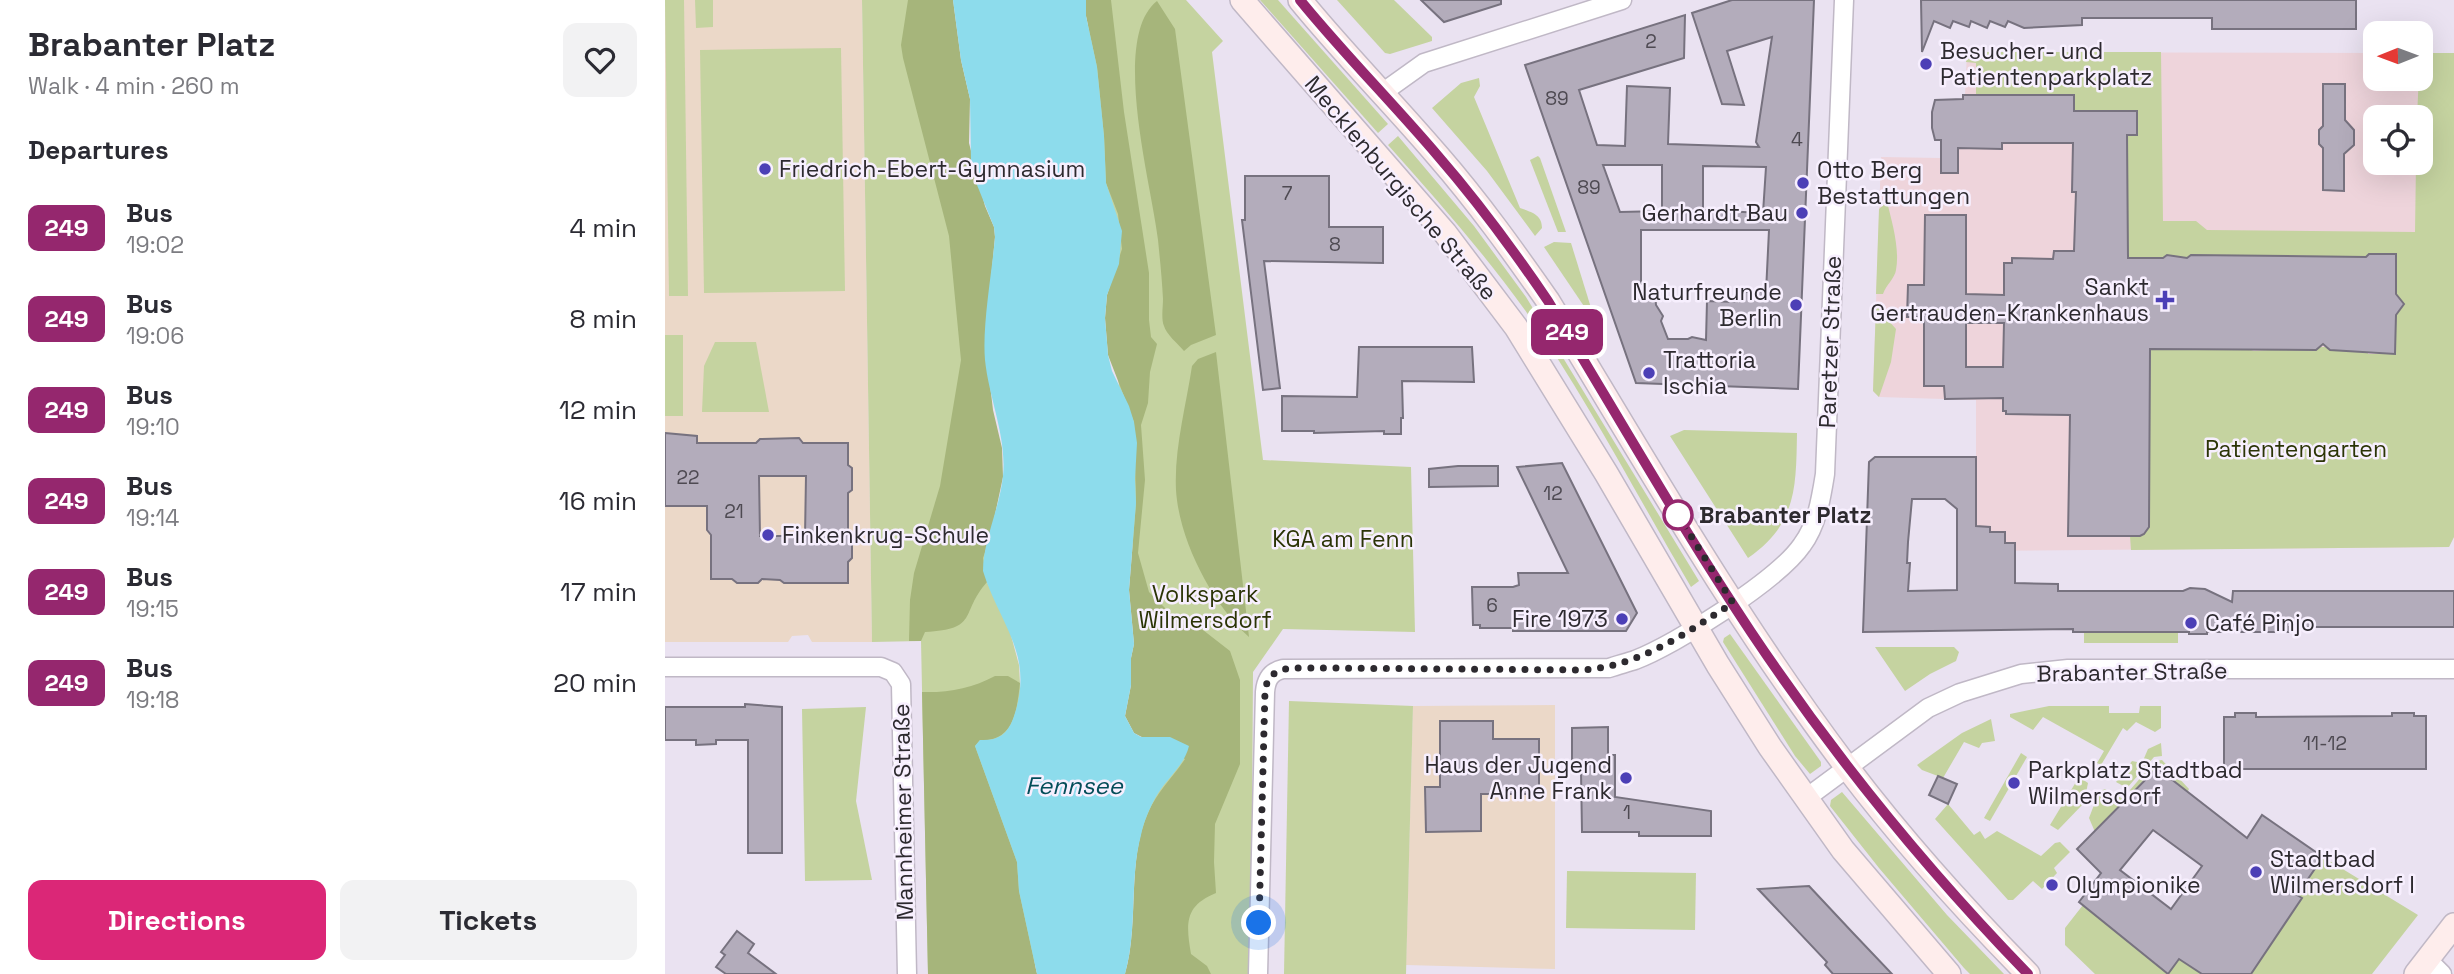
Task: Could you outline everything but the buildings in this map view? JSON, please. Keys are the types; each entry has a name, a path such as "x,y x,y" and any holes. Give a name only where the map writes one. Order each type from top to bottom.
{"main road":[{"name":"Mecklenburgische Straße","path":"1241,0 1445,233 1516,327 1606,473 1695,627 1805,799 1883,899 1949,974"},
{"name":"Mecklenburgische Straße","path":"1300,0 1476,201 1540,290 1733,603 1847,768 1942,884 2028,974"},
{"path":"2429,969 2454,925"}],"street":[{"path":"1382,93 1424,63 1622,0"},
{"name":"Paretzer Straße","path":"1258,974 1265,691 1266,683 1274,672 1294,669 1609,668 1635,660 1695,627 1779,570 1801,547 1813,525 1825,474 1844,0"},
{"name":"Mannheimer Straße","path":"665,667 881,667 893,672 901,684 907,974"},
{"name":"Brabanter Straße","path":"1805,799 1928,708 1960,693 2021,674 2068,669 2454,669"}],"shaded area":[{"path":"665,0 862,0 872,642 812,642 808,635 792,636 788,642 665,642"},
{"name":"Sankt Gertrauden-Krankenhaus","path":"1967,52 2363,53 2363,91 2433,91 2433,53 2454,53 2454,537 2449,547 1976,551 1976,400 1879,397 1873,391 1881,157 1941,158 1941,173 1958,172 1958,148 1964,148 1963,95"},
{"path":"1555,705 1555,969 1406,965 1413,706"}],"green space":[{"path":"665,0 684,0 688,296 669,296"},
{"path":"695,0 713,0 713,27 696,28"},
{"path":"862,0 953,0 987,582 1009,628 1019,665 1037,974 928,974 921,641 872,642"},
{"path":"908,0 953,0 961,60 970,99 969,143 985,206 994,227 985,342 993,410 1002,448 1003,477 983,558 987,582 961,623 942,630 925,632 921,641 909,641 910,600 914,573 940,486 961,360 949,236 901,45"},
{"name":"Volkspark Wilmersdorf","path":"1086,0 1186,0 1223,41 1212,52 1263,460 1411,467 1415,632 1283,629 1253,672 1251,974 1125,974 1130,956 1149,739"},
{"path":"1086,0 1111,0 1124,112 1149,273 1151,337 1157,344 1150,372 1148,403 1141,425 1145,480 1138,553 1149,592 1181,624 1203,630 1230,651 1240,680 1240,764 1215,824 1216,893 1198,904 1188,925 1191,954 1207,966 1211,974 1125,974 1132,934 1135,872 1141,832 1156,798 1185,759 1134,733 1125,716 1131,685 1134,644 1129,590 1136,503 1134,422 1108,355 1105,318 1107,295 1122,249 1118,214 1106,183 1097,67 1086,16"},
{"path":"1260,0 1278,0 1388,124 1378,133"},
{"path":"1337,0 1394,0 1432,37 1432,41 1390,54 1385,53"},
{"path":"1157,1 1175,29 1216,335 1191,345 1184,351 1167,332 1163,323 1158,240 1143,150 1135,79 1136,46 1143,20"},
{"path":"841,48 845,291 704,293 700,50"},
{"name":"Patientengarten","path":"1967,52 2161,52 2163,221 2196,221 2207,230 2415,232 2416,175 2433,175 2433,105 2418,105 2418,91 2433,91 2433,53 2454,53 2454,537 2449,547 2131,550 2130,536 2144,534 2149,527 2150,356 2145,351 2127,310 2254,351 2367,347 2368,354 2394,354 2396,311 2402,306 2402,301 2396,298 2396,256 2369,254 2367,261 2363,257 2255,255 2178,258 2167,255 2127,292 2127,135 2137,134 2137,111 2074,111 2074,95 1976,96 1976,63 1966,62"},
{"path":"1479,78 1480,86 1474,97 1520,208 1535,214 1542,223 1542,228 1535,236 1487,171 1432,108 1461,83"},
{"path":"1398,136 1474,226 1526,297 1699,581 1691,587 1591,414 1527,313 1477,248 1388,145"},
{"path":"1538,156 1566,232 1558,232 1530,160"},
{"path":"1887,202 1897,262 1894,276 1883,294 1876,294 1879,209"},
{"path":"1554,242 1571,243 1596,324 1544,247"},
{"path":"1876,305 1883,306 1887,319 1896,329 1891,362 1879,397 1873,391"},
{"path":"665,335 683,335 683,416 665,416"},
{"path":"715,342 756,342 769,412 702,412 704,366"},
{"path":"1216,352 1249,637 1210,589 1191,550 1178,509 1176,475 1179,443 1192,366 1198,359"},
{"name":"Brabanter Platz","path":"1684,430 1797,433 1796,471 1791,503 1776,532 1748,558 1670,436"},
{"path":"2084,632 2178,632 2178,643 2084,643"},
{"path":"1730,634 1821,762 1821,766 1810,774 1795,756 1723,642"},
{"path":"1875,647 1954,647 1959,652 1956,661 1905,691"},
{"path":"995,676 1008,676 1020,683 1015,713 1007,730 1000,736 980,740 975,746 1017,862 1019,891 1037,974 928,974 922,692 960,689"},
{"path":"1289,701 1413,706 1406,974 1284,974"},
{"path":"2049,706 2109,706 2109,713 2139,713 2140,706 2161,706 2161,728 2155,732 2136,722 2127,731 2123,728 2101,765 2097,763 2104,751 2043,717 2033,730 2010,717 2010,714"},
{"path":"866,707 856,801 872,880 805,881 802,709"},
{"path":"1991,719 1995,741 1982,743 1979,748 1964,742 1943,778 1922,770 1917,765 1962,733"},
{"path":"2161,743 2162,756 2154,757 2127,788 2116,782 2132,761 2142,763 2148,749"},
{"path":"2021,753 2027,757 1990,821 1984,818"},
{"path":"2162,760 2189,789 2187,793 2157,768 2132,792 2130,790 2155,761"},
{"path":"2079,777 2088,783 2084,803 2058,830 2050,825"},
{"path":"2105,789 2127,801 2095,832 2089,818 2099,792"},
{"path":"1842,792 1947,915 2004,974 1970,974 1964,968 1830,806 1831,800"},
{"path":"1948,804 1974,835 1980,831 1985,839 1997,831 2041,856 2055,843 2060,842 2070,852 2054,868 2057,873 2042,889 2033,881 2013,900 2008,900 1935,819"},
{"path":"2323,857 2418,915 2372,974 2251,974 2302,899 2297,895"},
{"path":"1567,871 1696,873 1695,930 1566,928"},
{"path":"2083,905 2168,973 2179,959 2202,974 2095,974 2065,945 2065,928"}],"water":[{"name":"Fennsee","path":"953,0 1086,0 1086,16 1097,67 1106,183 1122,231 1119,264 1107,295 1105,318 1108,355 1112,371 1129,406 1137,443 1136,503 1129,590 1134,644 1131,685 1125,716 1134,733 1141,737 1170,737 1189,746 1180,766 1154,800 1142,830 1137,852 1131,939 1125,974 1037,974 1019,891 1017,862 975,746 980,740 996,738 1008,729 1019,697 1020,677 1013,642 983,571 1001,488 1004,461 984,346 995,237 971,161 970,99 961,60"}],"bus line":[{"name":"249","path":"1300,0 1476,201 1517,257 1548,301 1750,631 1847,768 1942,884 2028,974"}],"place":[{"name":"Besucher- und Patientenparkplatz","path":"1926,64"},
{"name":"Friedrich-Ebert-Gymnasium","path":"765,169"},
{"name":"Otto Berg Bestattungen","path":"1803,183"},
{"name":"Gerhardt Bau","path":"1802,213"},
{"name":"Sankt Gertrauden-Krankenhaus","path":"2165,300"},
{"name":"Naturfreunde Berlin","path":"1796,305"},
{"name":"Trattoria Ischia","path":"1649,373"},
{"name":"Brabanter Platz","path":"1678,515"},
{"name":"Finkenkrug-Schule","path":"768,535"},
{"name":"Fire 1973","path":"1622,619"},
{"name":"Café Pinjo","path":"2191,623"},
{"name":"Haus der Jugend Anne Frank","path":"1626,778"},
{"name":"Parkplatz Stadtbad Wilmersdorf","path":"2014,783"},
{"name":"Stadtbad Wilmersdorf I","path":"2256,872"},
{"name":"Olympionike","path":"2052,885"}],"route":[{"path":"1259,923 1265,691 1266,683 1274,672 1283,669 1321,668 1584,670 1609,668 1635,660 1667,644 1733,603 1678,515"}],"park label":[{"name":"KGA am Fenn","path":"1343,539"}]}
